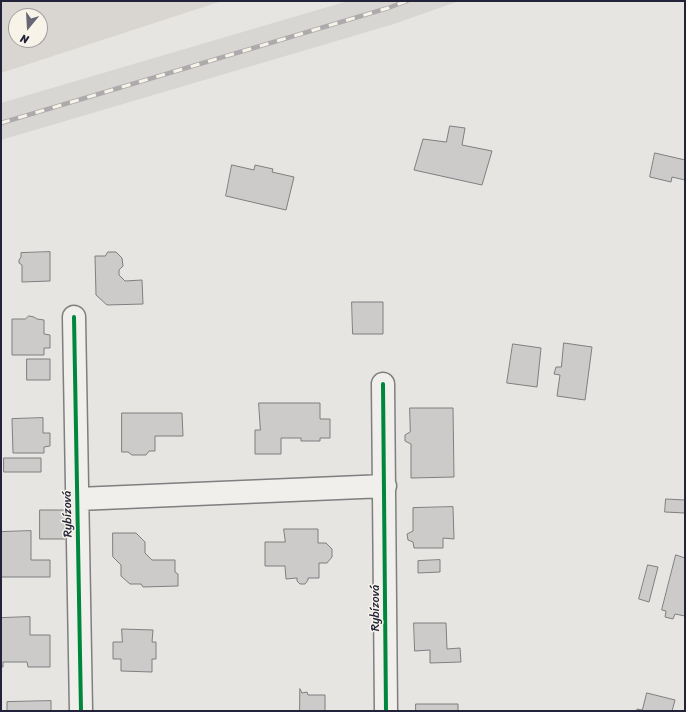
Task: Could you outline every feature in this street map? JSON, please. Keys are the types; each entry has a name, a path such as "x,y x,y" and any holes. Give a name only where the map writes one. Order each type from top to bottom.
{"street":[{"name":"Rybízová","path":"74,317 81,711"},
{"name":"Rybízová","path":"383,384 386,711"},
{"name":"Rybízová","path":"78,499 385,486"}],"shaded area":[{"path":"1,1 222,1 1,73"},
{"path":"348,1 459,1 394,24 1,140 1,103"}],"building":[{"path":"450,126 465,128 462,145 492,151 482,185 414,170 423,139 446,142"},
{"path":"655,153 685,160 685,180 672,177 671,182 650,177"},
{"path":"232,165 254,170 255,165 273,169 272,172 294,177 286,210 226,196"},
{"path":"50,252 50,281 22,282 22,265 19,263 21,253"},
{"path":"108,252 116,252 122,258 123,266 119,270 119,275 125,281 142,280 143,304 107,305 96,295 95,256 105,256"},
{"path":"352,302 383,302 383,334 353,334"},
{"path":"29,316 44,320 44,334 50,335 50,348 44,348 44,355 12,355 12,319 25,319"},
{"path":"564,343 592,347 585,400 557,396 560,375 554,374 556,367 561,367"},
{"path":"513,344 541,348 537,387 507,383"},
{"path":"27,359 50,359 50,380 27,380"},
{"path":"259,403 320,403 320,419 330,419 330,438 320,438 320,441 301,441 301,438 281,438 281,454 255,454 255,430 260,430"},
{"path":"410,408 453,408 454,477 411,478 411,444 405,441 405,435 410,432"},
{"path":"122,413 182,413 183,436 155,436 155,451 149,451 146,455 132,455 128,452 122,452"},
{"path":"43,418 43,433 50,433 50,446 44,447 44,453 13,453 12,419"},
{"path":"4,458 41,458 41,472 4,472"},
{"path":"666,499 685,500 685,513 665,512"},
{"path":"453,507 454,539 443,538 443,548 414,548 413,542 408,540 407,534 413,531 413,508"},
{"path":"40,510 65,510 65,539 40,539"},
{"path":"284,529 318,529 318,543 326,543 332,549 332,557 327,563 319,563 319,578 308,578 305,584 300,584 297,581 297,578 286,579 285,566 265,566 265,542 285,542"},
{"path":"31,531 31,560 50,560 50,577 1,577 1,532"},
{"path":"113,533 136,533 145,542 145,553 152,560 175,560 175,572 178,574 178,586 143,587 141,584 130,584 121,576 121,565 113,557"},
{"path":"676,555 685,558 685,616 675,614 673,619 665,617 666,611 662,610"},
{"path":"440,560 440,572 418,573 418,561"},
{"path":"648,565 658,567 649,602 639,599"},
{"path":"30,617 30,635 50,635 50,667 28,667 27,662 3,662 3,667 1,667 1,618"},
{"path":"414,623 446,623 447,649 460,648 461,662 430,663 430,650 415,651"},
{"path":"122,629 153,630 152,642 156,642 156,659 152,659 152,672 121,671 121,659 113,659 113,642 122,642"},
{"path":"300,689 302,693 307,692 308,695 325,695 325,711 300,711"},
{"path":"647,693 675,700 672,711 636,711 637,709 642,710"},
{"path":"51,701 51,711 7,711 7,702"},
{"path":"416,704 458,704 458,711 416,711"}],"railway":[{"path":"1,123 388,8 407,1"}],"cycle path":[{"path":"74,317 81,711"},
{"path":"383,384 386,711"}]}
